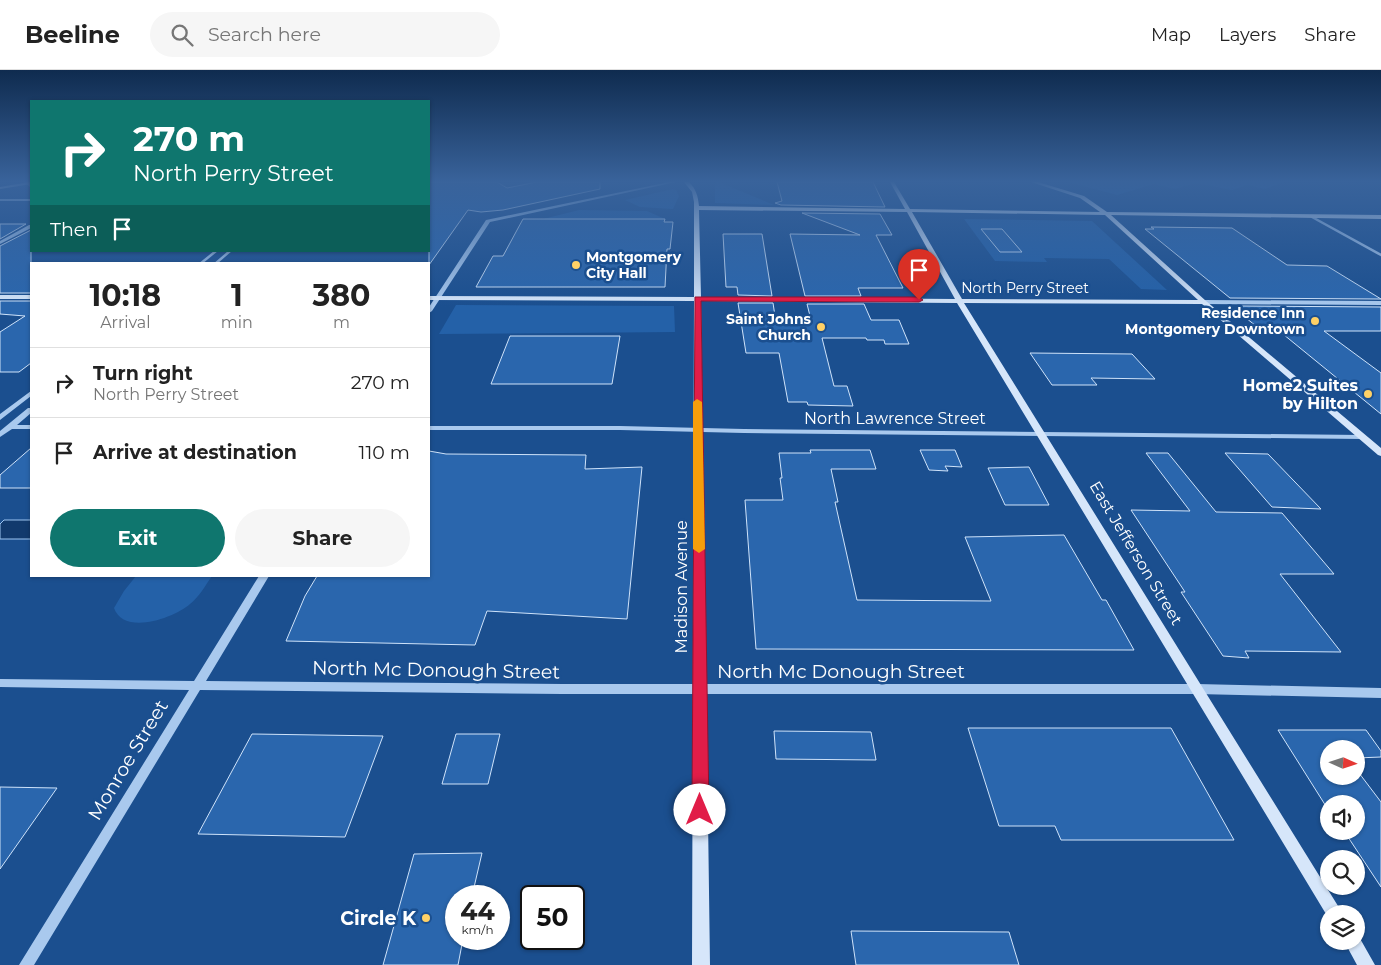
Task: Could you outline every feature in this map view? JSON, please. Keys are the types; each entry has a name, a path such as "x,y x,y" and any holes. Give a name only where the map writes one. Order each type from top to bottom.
{"main road":[{"name":"Madison Avenue","path":"697,224 701,965"},
{"name":"East Jefferson Street","path":"915,224 959,300 1329,905"},
{"path":"1118,224 1204,302 1381,453"},
{"path":"0,297 30,297"},
{"name":"North Perry Street","path":"430,298 1204,302"},
{"path":"1357,950 1366,965"}],"street":[{"path":"430,310 486,224"},
{"path":"1324,224 1381,255"},
{"path":"0,243 30,227"},
{"path":"202,262 215,252"},
{"path":"217,262 229,252"},
{"name":"North Perry Street","path":"1204,302 1381,303"},
{"path":"0,418 30,394"},
{"path":"0,435 30,411"},
{"path":"0,427 30,427"},
{"name":"North Lawrence Street","path":"430,428 1362,437"},
{"name":"Monroe Street","path":"26,965 196,684 263,577"},
{"name":"North Mc Donough Street","path":"0,683 1197,689 1381,692"}],"shaded area":[{"path":"968,224 1095,224 1167,290 1141,289 1109,259 1044,258 1047,262 995,261"},
{"path":"456,305 674,306 675,332 439,334"},
{"path":"4,520 30,520 30,539 0,539 0,524"},
{"path":"135,577 211,577 190,604 162,619 150,622 138,623 128,621 119,616 114,608"}],"building":[{"path":"0,224 26,224 0,239"},
{"path":"430,224 458,224 430,264"},
{"path":"520,224 673,224 670,249 667,249 665,287 476,287 493,256 503,256"},
{"path":"830,224 886,224 892,235 876,235 903,288 858,288 861,296 805,296 790,234 860,235"},
{"path":"1151,227 1232,228 1287,265 1327,266 1381,299 1230,298 1145,229 1154,229"},
{"path":"981,229 1002,229 1022,252 1000,252"},
{"path":"30,231 30,293 0,293 0,246"},
{"path":"723,234 762,234 772,296 738,295 737,287 726,287"},
{"path":"0,301 30,301 30,364 19,372 0,372 0,332 25,316 0,314"},
{"path":"738,303 773,303 775,316 810,316 807,304 864,304 871,320 899,320 909,344 885,344 884,340 867,340 866,338 822,338 834,386 847,386 853,406 808,405 807,402 788,402 779,353 746,353"},
{"path":"1239,306 1381,307 1381,331 1324,331 1381,373 1381,414 1278,330 1261,330 1236,310 1245,311"},
{"path":"510,336 620,336 612,384 491,384"},
{"path":"1030,353 1132,354 1155,379 1091,378 1097,385 1052,385"},
{"path":"30,449 30,488 0,488 0,475"},
{"path":"810,450 870,450 876,469 831,469 838,502 835,502 857,600 991,601 965,537 1064,535 1102,600 1106,600 1134,650 756,649 745,500 783,500 779,453 811,453"},
{"path":"920,450 955,450 962,467 945,466 948,471 929,470"},
{"path":"430,451 446,454 586,455 585,469 642,467 627,619 487,611 475,645 286,641 305,596 316,577 430,577"},
{"path":"1146,453 1168,453 1216,512 1282,513 1334,574 1280,574 1341,652 1245,651 1249,658 1223,656 1181,592 1185,592 1131,510 1190,511"},
{"path":"1225,453 1268,454 1321,509 1272,507"},
{"path":"1029,467 1049,505 1005,505 988,468"},
{"path":"968,728 1171,728 1234,840 1061,840 1055,826 999,826"},
{"path":"1278,730 1366,730 1381,751 1381,757 1365,758 1365,740 1320,740 1320,785 1365,785 1365,781 1381,802 1381,887 1365,863 1365,850 1357,850 1350,840 1365,840 1365,795 1320,795 1320,797"},
{"path":"774,731 871,732 876,760 776,759"},
{"path":"252,734 383,736 345,837 198,834"},
{"path":"456,734 500,734 488,784 442,784"},
{"path":"0,787 57,788 0,869"},
{"name":"Circle K","path":"482,853 475,885 445,885 445,950 461,950 458,965 383,965 414,854"},
{"path":"851,931 1009,932 1019,965 856,965"}],"slow traffic":[{"path":"697,402 699,549"}],"place":[{"name":"Montgomery City Hall","path":"576,265"},
{"name":"Residence Inn Montgomery Downtown","path":"1315,321"},
{"name":"Saint Johns Church","path":"821,327"},
{"name":"Home2 Suites by Hilton","path":"1368,394"},
{"name":"Circle K","path":"426,918"}],"route":[{"path":"700,810 697,299 919,300"}]}
